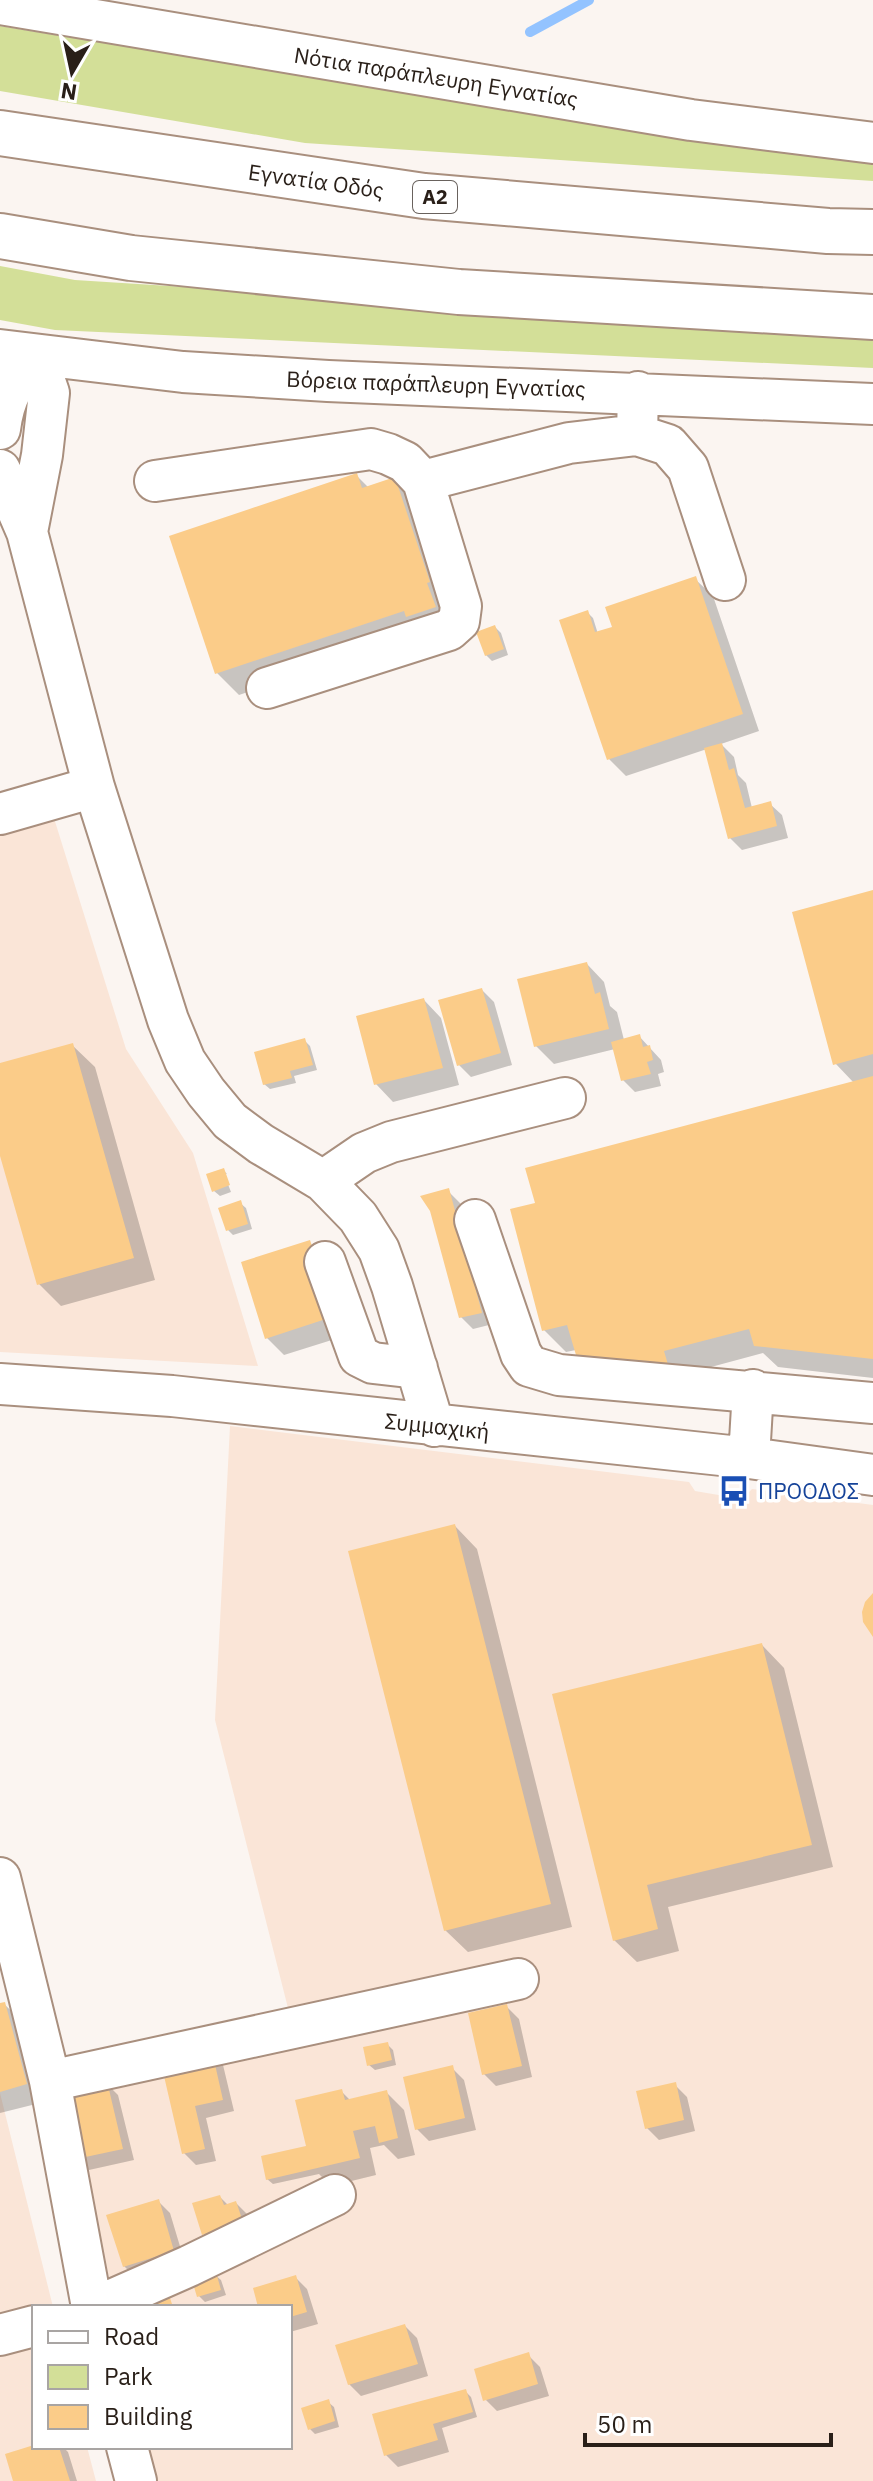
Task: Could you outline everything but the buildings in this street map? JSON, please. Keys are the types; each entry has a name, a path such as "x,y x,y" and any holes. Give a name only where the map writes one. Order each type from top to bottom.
{"highway":[{"name":"Εγνατία Οδός","path":"0,133 424,196 828,231 873,232"},
{"path":"0,236 131,258 459,292 873,317"}],"street":[{"name":"Νότια παράπλευρη Εγνατίας","path":"0,4 691,120 873,143"},
{"name":"Βόρεια παράπλευρη Εγνατίας","path":"18,352 183,372 328,381 873,404"},
{"path":"0,429 7,394 16,377 18,352"},
{"path":"18,352 49,393 42,455 27,532"},
{"path":"637,435 638,392"},
{"path":"423,481 569,443 637,435 668,445 688,468 725,580"},
{"path":"155,481 371,449 405,462 423,481 461,606 459,621 449,630 267,688"},
{"path":"0,470 27,532 94,787 168,1020 185,1061 230,1121 261,1144 323,1181 358,1217 379,1250 434,1426"},
{"path":"0,814 94,787"},
{"path":"323,1181 364,1153 391,1142 565,1098"},
{"path":"475,1220 521,1354 529,1366 559,1375 873,1403"},
{"path":"325,1262 359,1356 373,1363 417,1368"},
{"name":"Συμμαχική","path":"0,1384 172,1396 749,1458 873,1475"},
{"path":"749,1458 753,1390"},
{"path":"0,1878 50,2081 94,2305"},
{"path":"50,2081 518,1979"},
{"path":"99,2305 189,2266 335,2195"},
{"path":"0,2335 32,2327"},
{"path":"128,2449 136,2481"}],"shaded area":[{"path":"43,783 126,1049 193,1153 258,1366 0,1352 0,797"},
{"path":"230,1426 689,1482 695,1491 742,1499 752,1489 873,1505 873,2481 156,2481 148,2449 292,2449 292,2305 116,2305 59,2065 289,2012 215,1720"},
{"path":"0,2093 53,2305 32,2305 32,2449 88,2449 96,2481 0,2481"}],"green space":[{"path":"0,26 724,144 873,153 873,181 305,143 0,91"},
{"path":"0,266 75,280 873,331 873,368 55,330 0,320"}],"waterway":[{"path":"530,32 589,0"}],"place":[{"name":"ΠΡΟΟΔΟΣ","path":"734,1491"}]}
